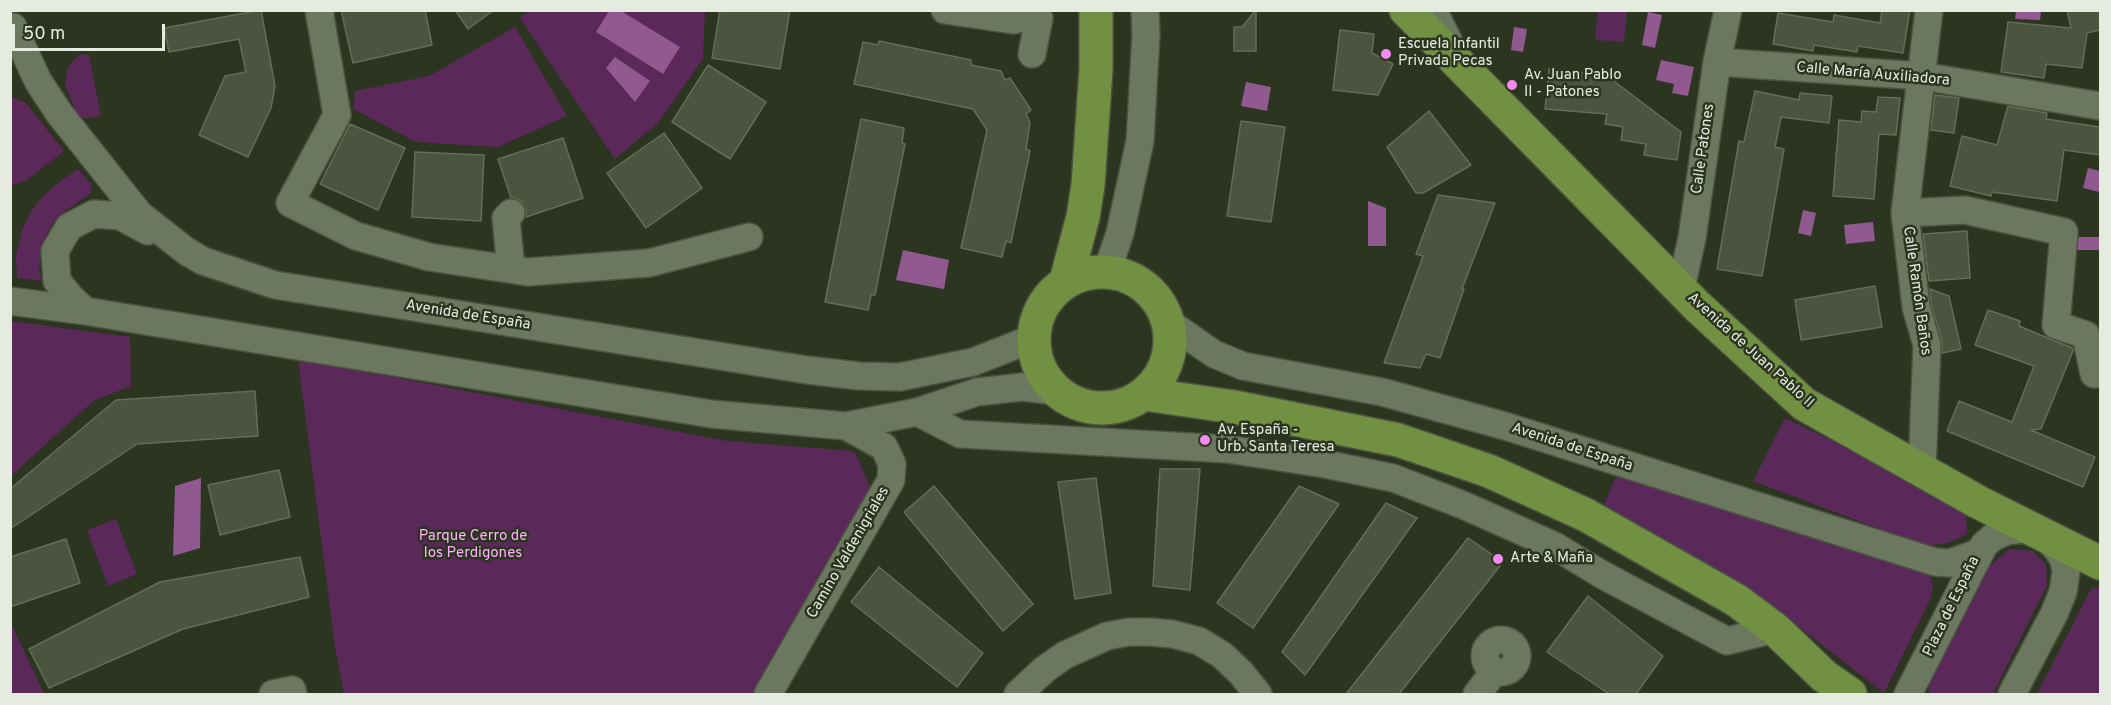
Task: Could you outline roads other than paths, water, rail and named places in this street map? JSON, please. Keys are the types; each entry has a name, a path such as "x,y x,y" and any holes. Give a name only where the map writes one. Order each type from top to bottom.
{"main road":[{"name":"Avenida de Juan Pablo II","path":"1406,10 1697,306 1804,404 2043,536 2100,563"},
{"path":"1066,281 1107,271 1134,279 1156,297 1168,322 1170,349 1161,374 1144,394 1123,405 1100,408 1076,403 1056,391 1039,367 1034,338 1043,305 1066,281 1083,217 1088,185 1096,69 1091,13"},
{"path":"1144,394 1234,407 1398,440 1489,471 1586,515 1736,600 1775,629 1824,676 1850,694"}],"street":[{"path":"945,10 1013,20 1041,13 1032,54"},
{"path":"1107,271 1120,233 1140,141 1146,34 1145,10"},
{"path":"1434,10 1459,62"},
{"name":"Calle Patones","path":"1681,288 1692,238 1717,62 1728,10"},
{"name":"Calle Ramón Baños","path":"1922,470 1927,345 1916,307 1905,213 1929,10"},
{"name":"Avenida de España","path":"15,22 38,81 78,138 139,214 186,251 203,261 274,285 859,376 900,377 973,362 1034,338"},
{"path":"326,28 337,115 290,203 356,236 429,257 528,272 649,263 749,237"},
{"name":"Calle María Auxiliadora","path":"1717,62 1922,76 2100,106"},
{"path":"1905,213 1965,210 2064,232 2056,325 2086,334 2094,374"},
{"path":"511,213 506,218 511,269"},
{"path":"85,310 57,281 55,251 69,227 94,214 120,216 186,251"},
{"path":"10,301 85,310 711,414 846,426 917,412 977,392 1022,387 1056,391"},
{"name":"Avenida de España","path":"1168,322 1214,354 1243,366 1382,392 1505,426 1935,562 1950,563 1978,553"},
{"path":"917,412 960,434 1227,448 1393,478 1463,505 1555,546 1601,574 1727,641 1775,629"},
{"name":"Camino Valdenigriales","path":"768,694 891,480 892,464 884,447 846,426"},
{"name":"Plaza de España","path":"1908,694 1978,553 1993,537 2007,531 2023,529 2043,536"},
{"path":"2012,694 2054,614 2066,572 2064,560 2057,549 2043,536"},
{"path":"1018,694 1045,669 1065,655 1107,636 1128,632 1172,634 1199,641 1222,655 1258,694"},
{"path":"1477,694 1495,670"},
{"path":"273,694 292,690 293,694"}],"place":[{"name":"Escuela Infantil Privada Pecas","path":"1386,54"},
{"name":"Av. Juan Pablo II - Patones","path":"1512,85"},
{"name":"Av. España - Urb. Santa Teresa","path":"1205,440"},
{"name":"Arte & Maña","path":"1498,559"}],"park label":[{"name":"Parque Cerro de los Perdigones","path":"473,546"}]}
